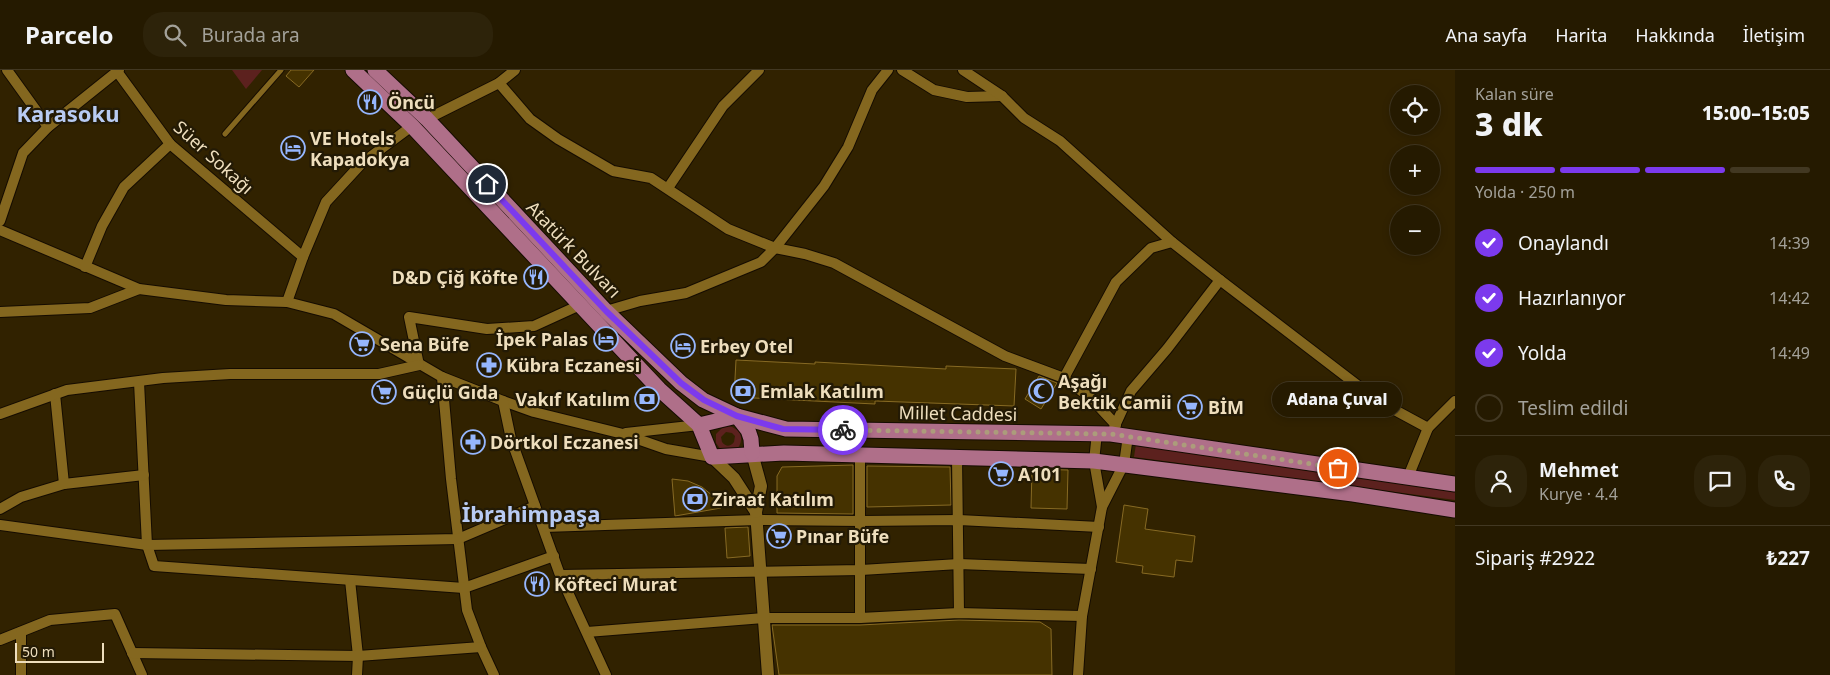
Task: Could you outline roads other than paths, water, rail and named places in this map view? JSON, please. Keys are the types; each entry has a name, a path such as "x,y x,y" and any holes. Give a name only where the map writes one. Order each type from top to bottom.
{"main road":[{"name":"Atatürk Bulvarı","path":"353,70 412,126 658,388 699,425"},
{"name":"Atatürk Bulvarı","path":"379,72 427,119 606,311 681,383 704,400 737,416"},
{"name":"Millet Caddesi","path":"699,425 737,416 786,429 1108,431 1128,436 1455,484"},
{"path":"737,416 748,430 752,453"},
{"path":"699,425 712,457 752,453 1094,461 1353,494 1455,510"}],"street":[{"path":"7,70 48,127"},
{"path":"427,119 499,83 515,70"},
{"path":"668,188 723,106 759,70"},
{"path":"606,311 640,301 686,293 761,262 775,248 824,186 848,147 872,90 888,70"},
{"path":"902,70 934,90 967,97 1002,96"},
{"path":"964,70 1002,96 1024,118 1060,141 1172,242 1220,280 1378,401 1428,428"},
{"path":"0,222 23,153 48,127 117,71"},
{"name":"Süer Sokağı","path":"117,71 170,144 303,257"},
{"path":"499,83 530,119 558,139 613,171 651,178 728,229 775,248 805,254 834,263 1005,356 1064,378 1092,399 1108,431"},
{"path":"287,302 326,202 362,163 412,126"},
{"path":"85,266 102,226 124,187 170,144"},
{"path":"0,230 139,289 226,300 287,302 334,314 442,377 503,402 534,412 623,434 666,449 712,457 734,478 756,516"},
{"path":"1064,378 1116,282 1151,248 1172,242"},
{"path":"1078,675 1082,616 1102,506 1094,461 1108,431 1131,391 1167,349 1220,280"},
{"path":"0,312 90,308 139,289"},
{"path":"419,365 409,316 487,329 506,328 534,326 580,305"},
{"path":"0,414 67,390 163,378 230,374 378,374 419,365"},
{"path":"442,377 451,479 467,610 494,675"},
{"path":"139,382 147,545 154,566 464,588 554,556"},
{"path":"56,394 64,484"},
{"path":"1408,477 1428,428 1455,401"},
{"path":"503,402 511,439 560,575 606,675"},
{"path":"623,434 699,425"},
{"path":"1102,506 1124,464 1128,436"},
{"path":"752,453 761,486 756,516 768,675"},
{"path":"860,455 860,618"},
{"path":"957,457 958,613"},
{"path":"0,509 21,497 64,484 144,475"},
{"path":"0,525 147,545 458,539 534,506"},
{"path":"544,528 756,516 861,522 958,520 1099,527"},
{"path":"560,575 861,570 959,564 1090,569"},
{"path":"350,580 358,656 358,675"},
{"path":"587,632 764,618 860,618 958,613 1082,616"},
{"path":"0,640 50,620 115,614 142,675"},
{"path":"21,632 21,675"},
{"path":"132,653 358,656 481,647"}],"lane":[{"path":"225,134 281,70"}],"place":[{"name":"Öncü","path":"370,102"},
{"name":"VE Hotels Kapadokya","path":"293,148"},
{"name":"D&D Çiğ Köfte","path":"536,277"},
{"name":"İpek Palas","path":"606,339"},
{"name":"Sena Büfe","path":"362,344"},
{"name":"Erbey Otel","path":"683,346"},
{"name":"Kübra Eczanesi","path":"489,365"},
{"name":"Emlak Katılım","path":"743,391"},
{"name":"Aşağı Bektik Camii","path":"1041,391"},
{"name":"Güçlü Gıda","path":"384,392"},
{"name":"Vakıf Katılım","path":"647,399"},
{"name":"BİM","path":"1190,407"},
{"name":"Dörtkol Eczanesi","path":"473,442"},
{"name":"Adana Çuval","path":"1338,468"},
{"name":"A101","path":"1001,474"},
{"name":"Ziraat Katılım","path":"695,499"},
{"name":"Pınar Büfe","path":"779,536"},
{"name":"Köfteci Murat","path":"537,584"}],"district":[{"name":"Karasoku","path":"68,113"},
{"name":"İbrahimpaşa","path":"531,513"}]}
